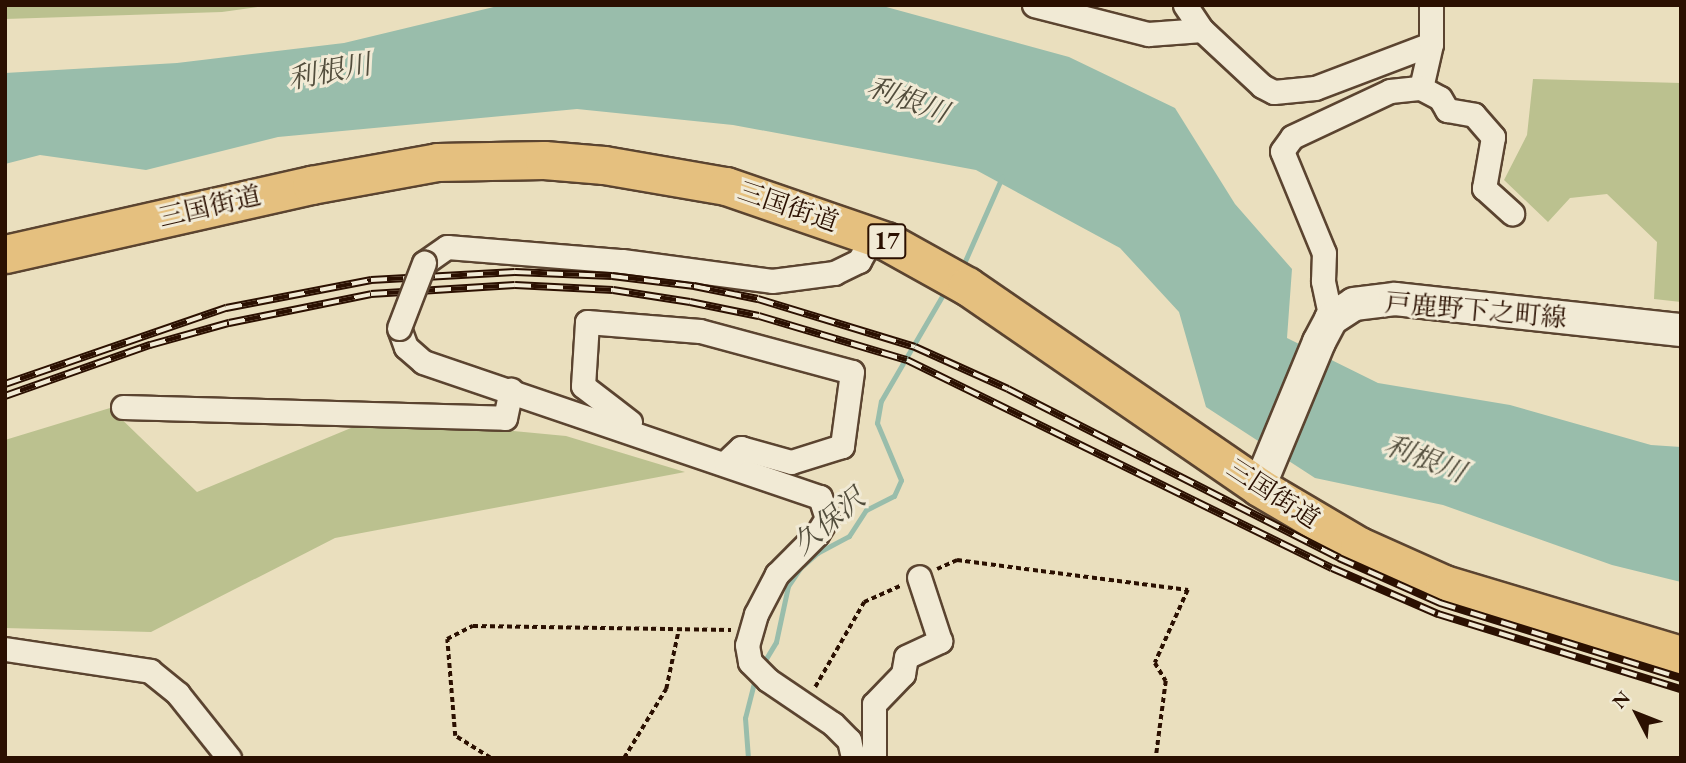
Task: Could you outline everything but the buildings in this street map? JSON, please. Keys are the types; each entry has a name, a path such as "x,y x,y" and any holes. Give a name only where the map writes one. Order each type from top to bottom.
{"highway":[{"name":"三国街道","path":"5,254 311,185 437,162 483,159 658,172 766,197 873,236 967,286 1264,476 1359,546 1444,584 1681,655"}],"main road":[{"name":"戸鹿野下之町線","path":"1325,330 1354,304 1395,299 1681,330"},
{"path":"1264,476 1325,330"}],"street":[{"path":"1034,5 1095,14 1148,34 1202,30"},
{"path":"1185,5 1202,30 1262,86 1293,94 1431,44"},
{"path":"1421,88 1431,44 1431,5"},
{"path":"1325,330 1324,253 1282,150 1292,137 1390,91 1421,88 1440,98 1447,110 1474,115 1493,137 1484,188 1512,213"},
{"path":"853,758 849,740 768,680 750,662 750,635 777,574 817,534 827,517 820,497 646,434 423,362 406,347 399,328 424,263 447,247 622,261 772,281 834,274 859,261 873,236"},
{"path":"646,434 583,386 587,322 700,331 852,372 842,446 791,461 741,448 726,462"},
{"path":"123,407 505,418 511,390"},
{"path":"874,758 874,704 903,674 906,657 940,640 919,577"},
{"path":"5,649 150,671 178,694 217,753"}],"path":[{"path":"805,705 864,602 957,560 1188,590 1155,663 1166,681 1156,758"},
{"path":"490,758 455,736 447,639 473,626 730,629 750,635"},
{"path":"624,758 666,689 679,628"}],"shaded area":[{"path":"5,5 272,5 222,12 5,19"},
{"path":"1533,79 1681,83 1681,302 1654,299 1657,242 1607,194 1570,198 1548,222 1504,180 1527,135"},
{"path":"110,408 197,492 375,418 566,436 685,472 335,538 151,632 5,628 5,440"}],"water":[{"name":"利根川","path":"502,5 879,5 1069,57 1175,108 1235,204 1292,269 1287,338 1378,383 1510,405 1651,445 1681,447 1681,582 1612,565 1443,505 1315,478 1206,407 1179,312 1120,248 976,170 733,125 577,109 278,137 146,170 40,155 5,164 5,73 177,63 344,43"}],"waterway":[{"name":"久保沢","path":"965,261 1002,177"},
{"name":"久保沢","path":"761,667 776,642 788,586 800,568 817,553 849,536 866,510 894,496 901,480 877,423 881,401 945,291"},
{"name":"久保沢","path":"748,758 745,718 756,675"}],"railway":[{"path":"5,384 226,308 371,280 515,272 612,276 694,286 758,299 915,347 1008,389 1339,558 1440,603 1681,678"},
{"path":"5,396 150,345 229,323 371,294 515,285 613,290 690,302 759,316 907,360 1332,568 1438,614 1681,689"}]}
